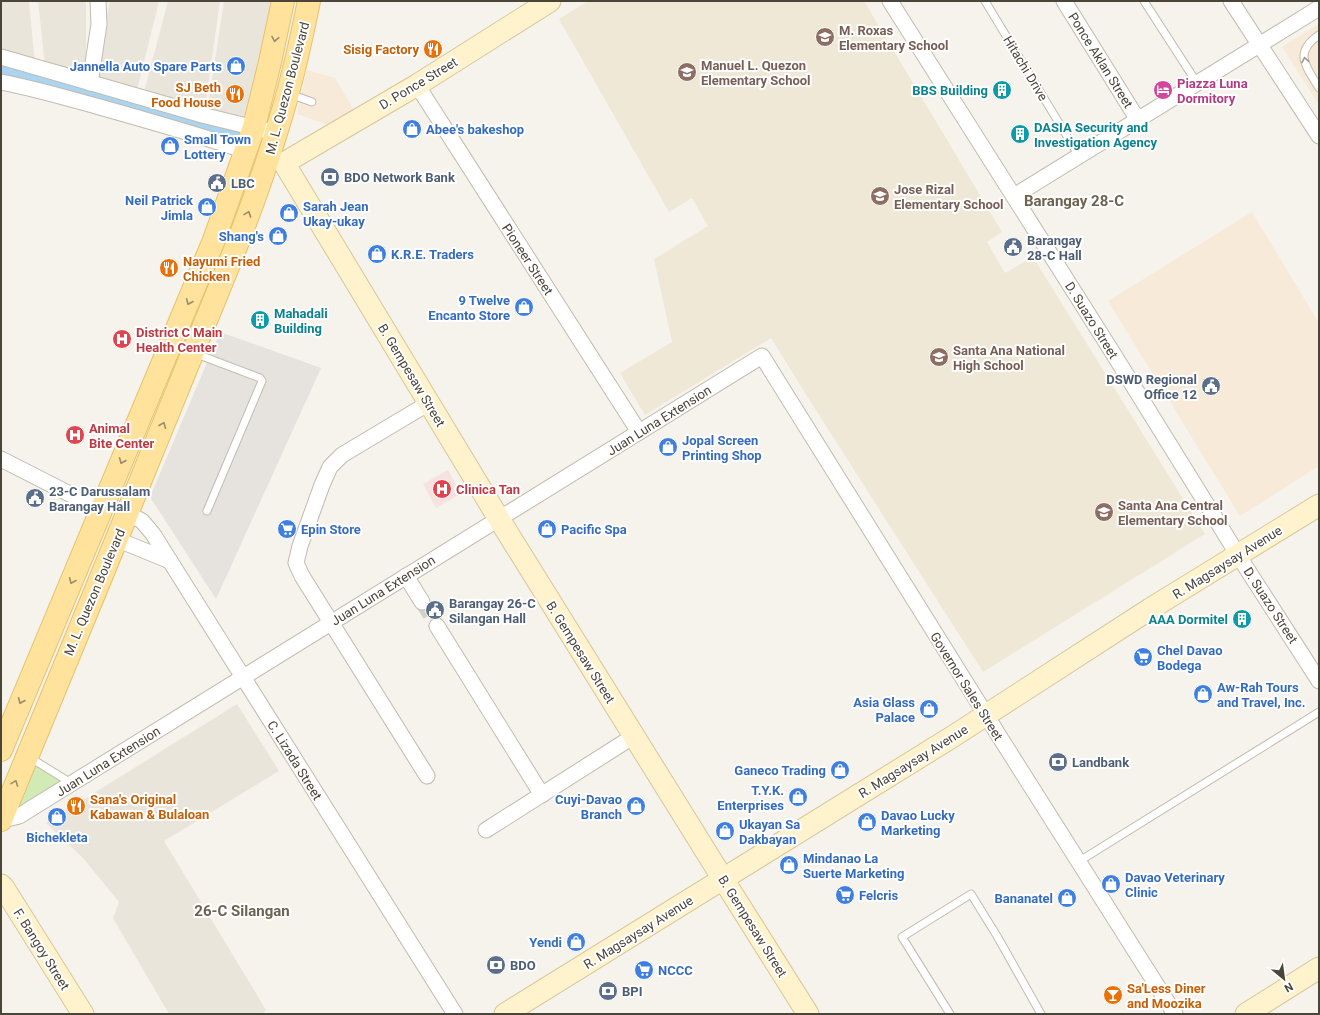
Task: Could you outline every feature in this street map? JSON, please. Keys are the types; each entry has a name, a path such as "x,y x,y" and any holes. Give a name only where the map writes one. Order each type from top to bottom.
{"main road":[{"name":"M. L. Quezon Boulevard","path":"1,750 224,214 254,127 283,1"},
{"name":"M. L. Quezon Boulevard","path":"2,818 26,756 246,222 276,161 276,133 288,93 309,1"}],"street":[{"path":"90,83 99,24 98,1"},
{"name":"D. Suazo Street","path":"890,1 1014,196 1238,555 1319,680"},
{"name":"Ponce Aklan Street","path":"1064,1 1138,120"},
{"path":"1231,1 1319,136"},
{"name":"D. Ponce Street","path":"276,161 417,85 541,3"},
{"path":"1014,196 1319,8"},
{"path":"1,57 206,116 276,133"},
{"path":"1,82 35,89 145,119 276,161"},
{"name":"Pioneer Street","path":"417,85 639,432"},
{"name":"B. Gempesaw Street","path":"276,161 429,403 499,519 808,1014"},
{"name":"Juan Luna Extension","path":"2,818 19,816 762,356"},
{"name":"Governor Sales Street","path":"762,356 1174,1014"},
{"path":"427,776 302,576 296,563 308,524 330,467 342,455 429,403"},
{"path":"1,459 102,510"},
{"name":"R. Magsaysay Avenue","path":"505,1014 986,715 1150,609 1319,505"},
{"name":"C. Lizada Street","path":"127,513 142,521 153,534 455,1014"},
{"path":"116,539 170,560"},
{"path":"406,576 422,602"},
{"path":"437,626 542,795"},
{"path":"486,830 634,736"},
{"name":"F. Bangoy Street","path":"1,885 83,1014"},
{"path":"1246,1014 1319,968"}],"lane":[{"name":"Hitachi Drive","path":"985,1 1079,156"},
{"path":"1144,1 1197,83"},
{"path":"1319,35 1306,47 1303,56 1304,63 1319,88"},
{"path":"288,93 312,102"},
{"path":"193,352 260,378 262,381 207,511"},
{"path":"1078,862 1319,712"},
{"path":"26,756 71,783"},
{"path":"950,1014 902,937 971,894 997,936 1041,1014"}],"shaded area":[{"path":"1,1 29,1 35,64 1,53"},
{"path":"38,1 86,1 86,77 45,66"},
{"path":"110,1 159,1 136,94 94,82"},
{"path":"168,1 220,1 204,115 142,100"},
{"path":"224,1 276,1 248,122 207,112"},
{"path":"588,1 864,1 1002,232 987,242 1005,273 1033,257 1205,534 983,672 771,338 645,415 620,373 672,342 654,259 708,226 692,198 669,212 559,19"},
{"path":"1319,24 1319,105 1282,47"},
{"path":"307,70 335,78 355,112 329,125 297,114"},
{"path":"1252,212 1319,323 1319,466 1240,516 1108,301"},
{"path":"220,332 321,368 216,599 150,497"},
{"name":"Clinica Tan","path":"448,470 461,494 436,508 423,484"},
{"path":"237,704 279,771 164,841 266,1010 262,1014 169,1014 113,918 119,902 83,858 46,823"}],"green space":[{"path":"29,762 63,782 14,814"}],"waterway":[{"path":"1,69 46,84 237,138"}],"tunnel":[{"path":"422,602 437,626"}],"place":[{"name":"M. Roxas Elementary School","path":"825,37"},
{"name":"Sisig Factory","path":"433,49"},
{"name":"Jannella Auto Spare Parts","path":"236,66"},
{"name":"Manuel L. Quezon Elementary School","path":"687,72"},
{"name":"BBS Building","path":"1002,90"},
{"name":"Piazza Luna Dormitory","path":"1163,90"},
{"name":"SJ Beth Food House","path":"235,94"},
{"name":"Abee's bakeshop","path":"412,129"},
{"name":"DASIA Security and Investigation Agency","path":"1020,134"},
{"name":"Small Town Lottery","path":"170,146"},
{"name":"BDO Network Bank","path":"330,177"},
{"name":"LBC","path":"217,183"},
{"name":"Jose Rizal Elementary School","path":"880,196"},
{"name":"Neil Patrick Jimla","path":"207,207"},
{"name":"Sarah Jean Ukay-ukay","path":"289,213"},
{"name":"Shang's","path":"278,236"},
{"name":"Barangay 28-C Hall","path":"1013,247"},
{"name":"K.R.E. Traders","path":"377,254"},
{"name":"Nayumi Fried Chicken","path":"169,268"},
{"name":"9 Twelve Encanto Store","path":"524,307"},
{"name":"Mahadali Building","path":"260,320"},
{"name":"District C Main Health Center","path":"122,339"},
{"name":"Santa Ana National High School","path":"939,357"},
{"name":"DSWD Regional Office 12","path":"1211,386"},
{"name":"Animal Bite Center","path":"75,435"},
{"name":"Jopal Screen Printing Shop","path":"668,447"},
{"name":"Clinica Tan","path":"442,489"},
{"name":"23-C Darussalam Barangay Hall","path":"35,498"},
{"name":"Santa Ana Central Elementary School","path":"1104,512"},
{"name":"Epin Store","path":"287,529"},
{"name":"Pacific Spa","path":"547,529"},
{"name":"Barangay 26-C Silangan Hall","path":"435,610"},
{"name":"AAA Dormitel","path":"1242,619"},
{"name":"Chel Davao Bodega","path":"1143,657"},
{"name":"Aw-Rah Tours and Travel, Inc.","path":"1203,694"},
{"name":"Asia Glass Palace","path":"929,709"},
{"name":"Landbank","path":"1058,762"},
{"name":"Ganeco Trading","path":"840,770"},
{"name":"T.Y.K. Enterprises","path":"798,797"},
{"name":"Sana's Original Kabawan & Bulaloan","path":"76,806"},
{"name":"Cuyi-Davao Branch","path":"636,806"},
{"name":"Bichekleta","path":"57,817"},
{"name":"Davao Lucky Marketing","path":"867,822"},
{"name":"Ukayan Sa Dakbayan","path":"725,831"},
{"name":"Mindanao La Suerte Marketing","path":"789,865"},
{"name":"Davao Veterinary Clinic","path":"1111,884"},
{"name":"Felcris","path":"845,895"},
{"name":"Bananatel","path":"1067,898"},
{"name":"Yendi","path":"576,942"},
{"name":"BDO","path":"496,965"},
{"name":"NCCC","path":"644,970"},
{"name":"BPI","path":"608,991"},
{"name":"Sa'Less Diner and Moozika","path":"1113,995"}],"district":[{"name":"Barangay 28-C","path":"1074,201"},
{"name":"26-C Silangan","path":"242,911"}]}
